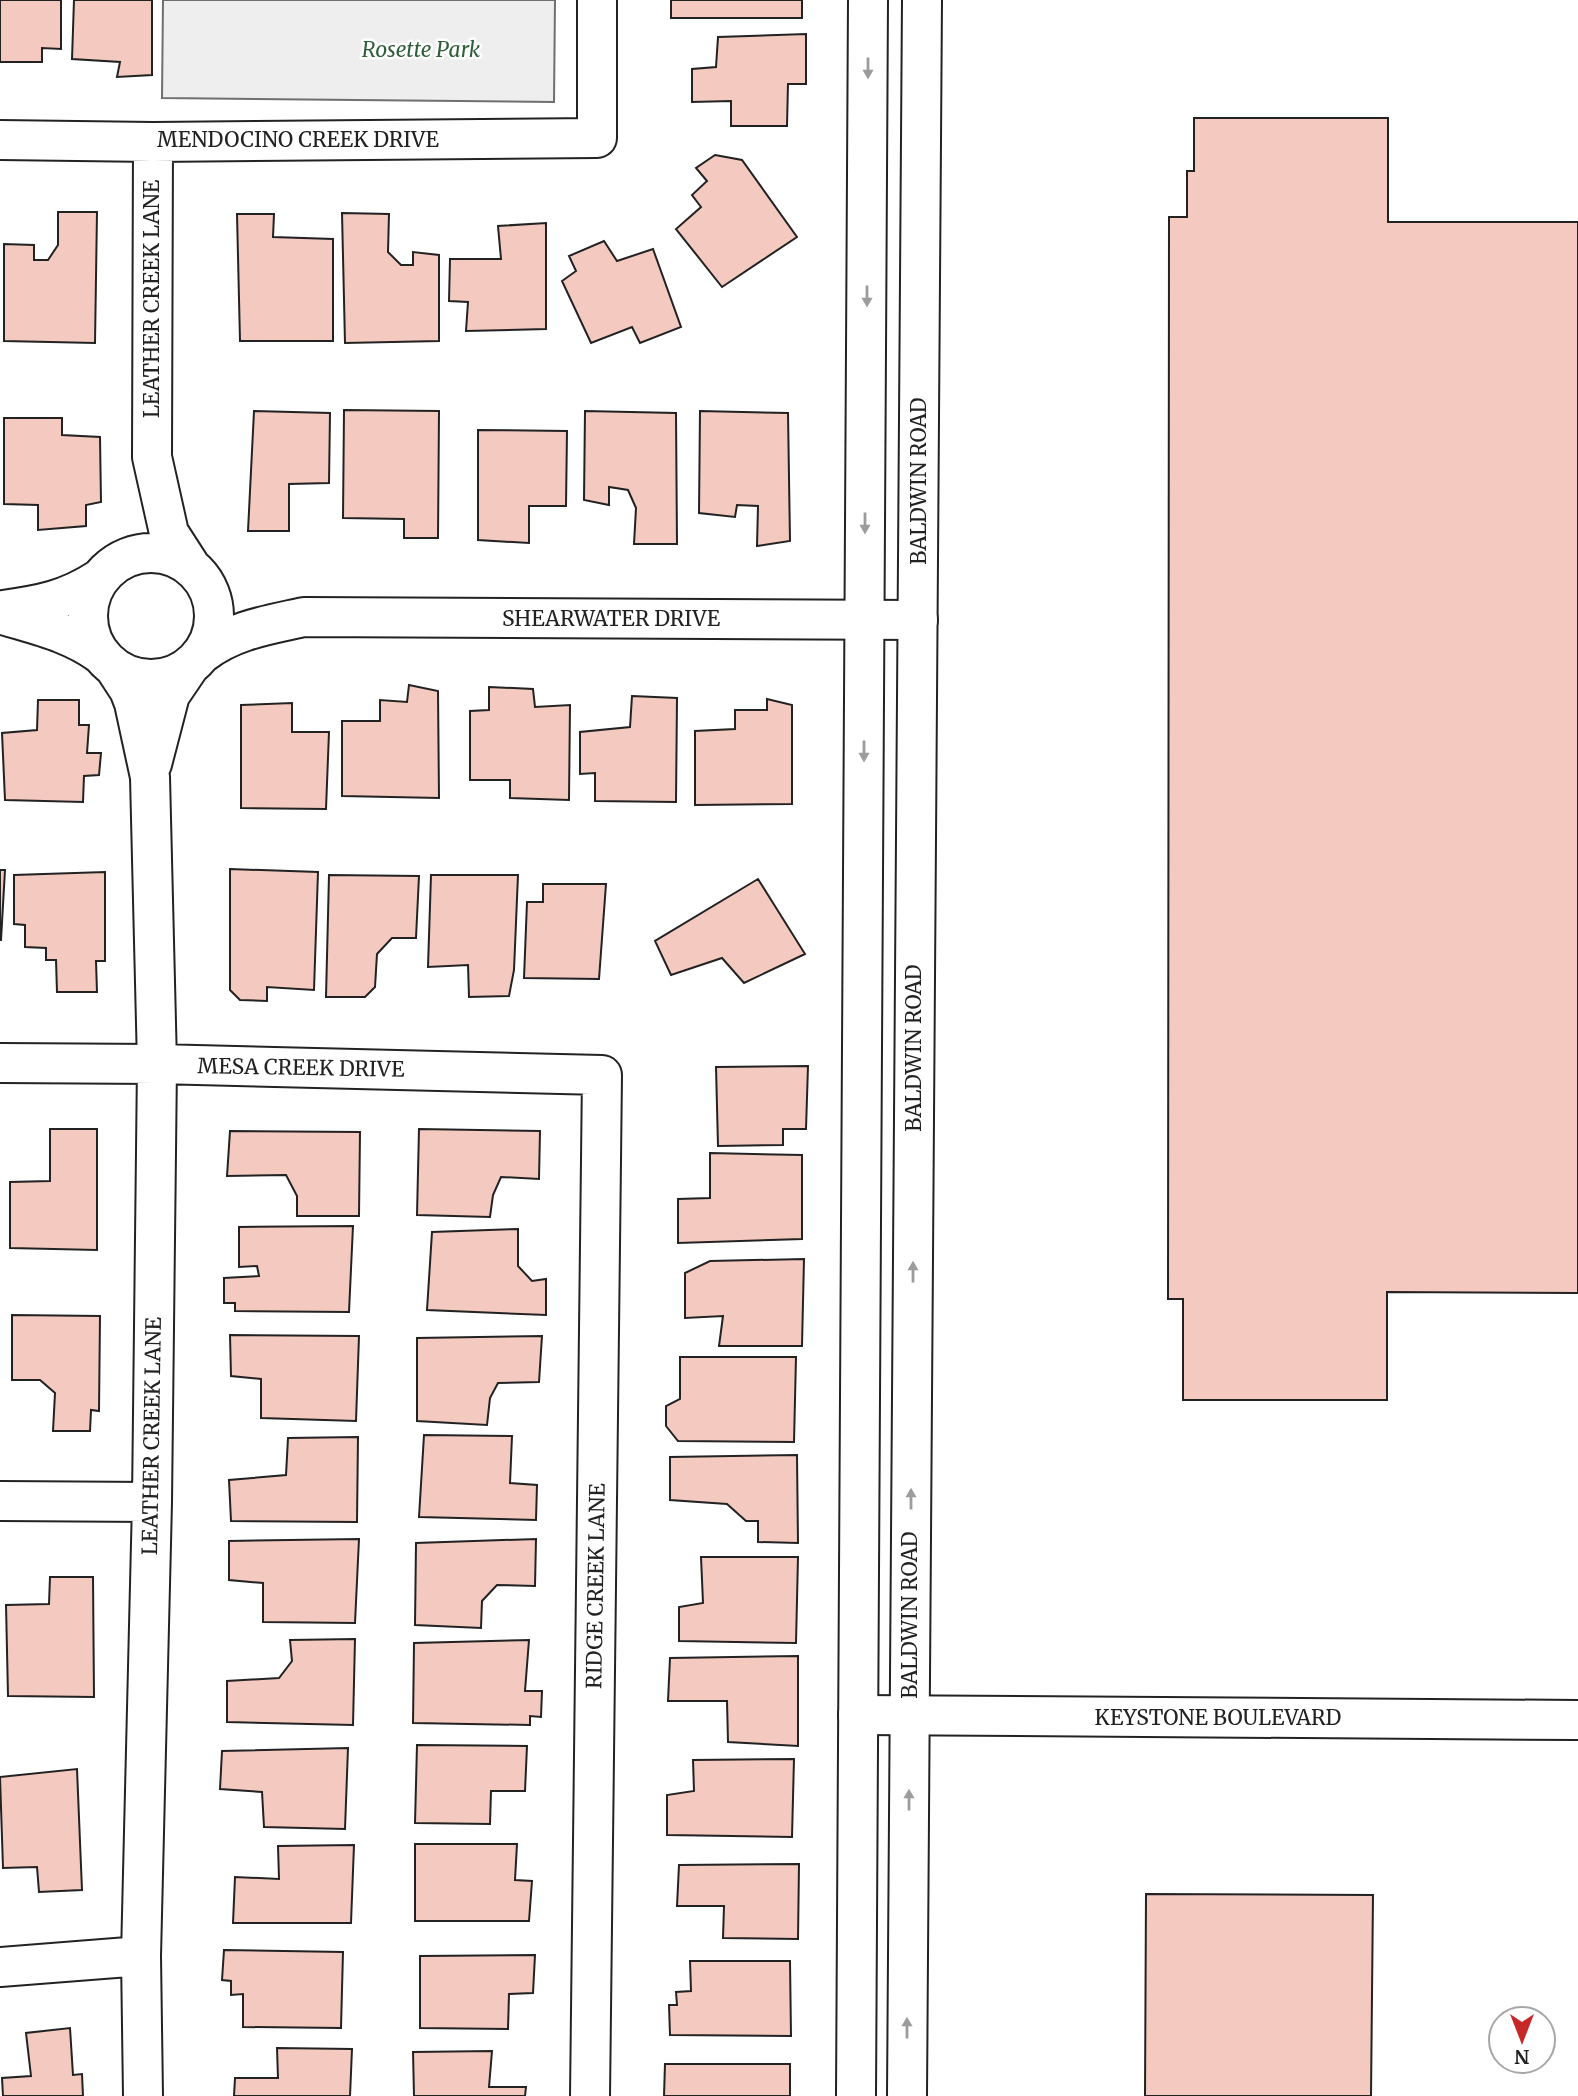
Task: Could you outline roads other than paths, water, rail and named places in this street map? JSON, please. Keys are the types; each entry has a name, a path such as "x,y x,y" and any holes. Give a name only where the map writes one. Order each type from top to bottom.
{"street":[{"name":"MENDOCINO CREEK DRIVE","path":"0,139 153,142 597,138 597,0"},
{"path":"856,2096 868,0"},
{"name":"BALDWIN ROAD","path":"907,2096 922,0"},
{"name":"LEATHER CREEK LANE","path":"106,572 123,554 136,528 152,457 153,142"},
{"name":"LEATHER CREEK LANE","path":"152,457 169,533 196,571"},
{"path":"150,552 171,555 196,571 212,596 215,615 212,635 196,660 171,676 152,680 132,676 86,644 58,631 0,612 38,606 71,596 131,555 150,552"},
{"name":"SHEARWATER DRIVE","path":"196,571 224,595 236,601 304,617 918,620"},
{"path":"106,572 90,596 87,616 90,636 107,660"},
{"name":"SHEARWATER DRIVE","path":"196,660 214,645 239,632 304,617"},
{"name":"LEATHER CREEK LANE","path":"107,660 129,690 149,776 157,1064 152,1502 141,1956 143,2096"},
{"name":"LEATHER CREEK LANE","path":"149,776 170,695 196,660"},
{"name":"MESA CREEK DRIVE","path":"0,1063 157,1064 602,1075"},
{"name":"RIDGE CREEK LANE","path":"590,2096 602,1075"},
{"path":"0,1501 152,1502"},
{"name":"KEYSTONE BOULEVARD","path":"858,1715 1578,1720"},
{"path":"0,1967 141,1956"}],"park label":[{"name":"Rosette Park","path":"421,50"}]}
